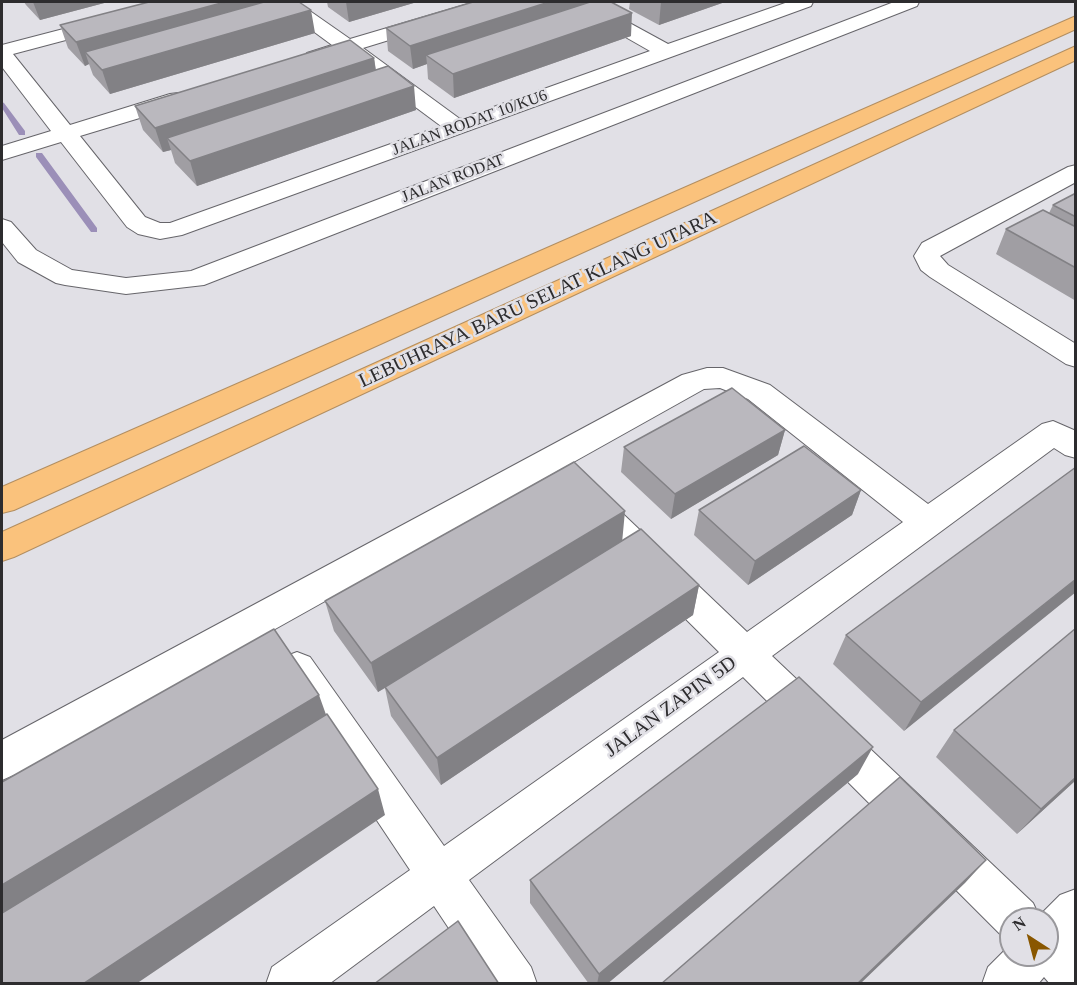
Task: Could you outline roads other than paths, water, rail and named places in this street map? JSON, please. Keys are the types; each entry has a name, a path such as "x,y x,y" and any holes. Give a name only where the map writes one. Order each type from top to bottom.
{"highway":[{"name":"LEBUHRAYA BARU SELAT KLANG UTARA","path":"2,501 1076,22"},
{"name":"LEBUHRAYA BARU SELAT KLANG UTARA","path":"2,547 1076,52"}],"street":[{"path":"64,134 2,53 187,2"},
{"path":"291,64 493,2"},
{"path":"578,2 667,52"},
{"name":"JALAN RODAT 10/KU6","path":"64,134 136,222 147,230 172,230 804,2"},
{"name":"JALAN RODAT","path":"2,227 27,255 65,278 126,286 195,279 910,2"},
{"path":"301,7 348,47 457,127"},
{"path":"2,153 200,92"},
{"path":"1076,172 931,249 927,256 930,264 939,272 1076,357"},
{"path":"1051,185 1076,198"},
{"path":"2,761 693,382 723,378 759,392 927,522"},
{"name":"JALAN ZAPIN 5D","path":"289,984 927,522 1064,439"},
{"path":"548,462 1005,907"},
{"path":"262,618 514,984"},
{"path":"1059,928 1076,911"},
{"path":"1059,960 1076,976"},
{"path":"1005,984 1021,967"}],"waterway":[{"path":"2,104 22,133"},
{"path":"39,155 94,230"}]}
